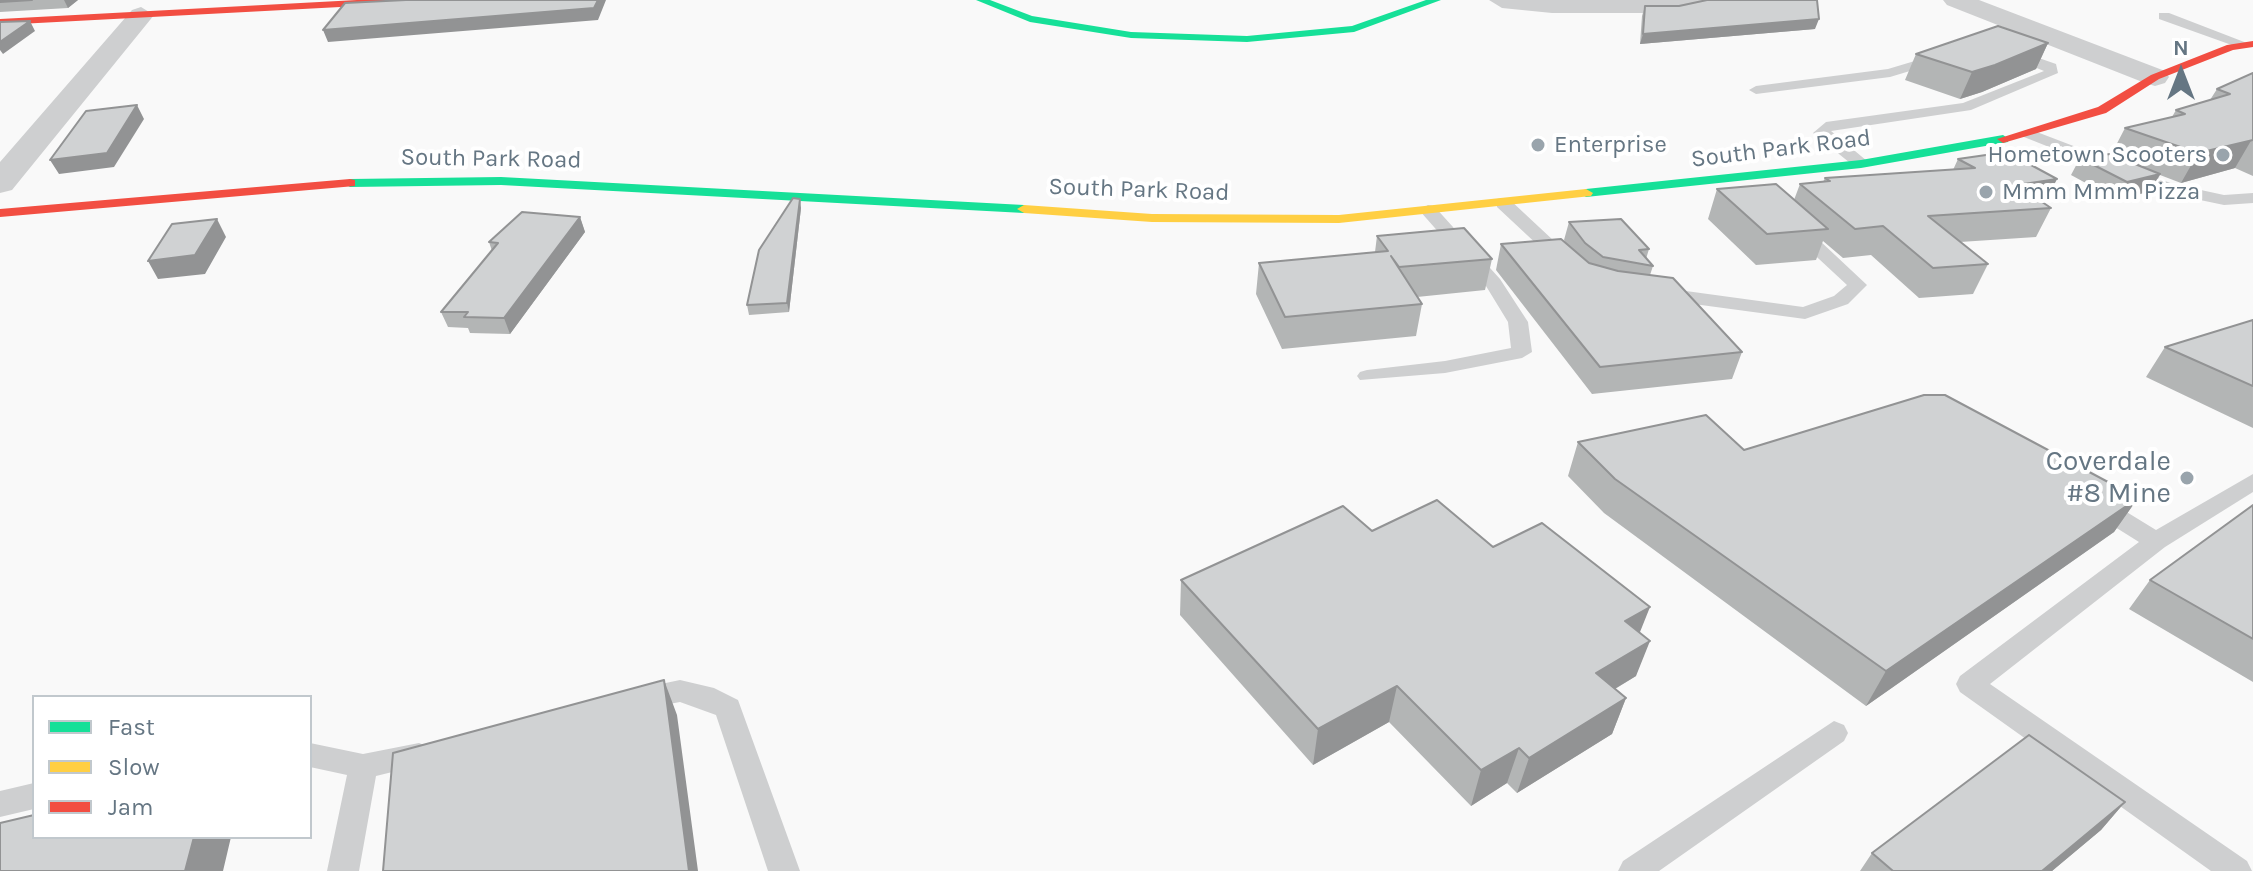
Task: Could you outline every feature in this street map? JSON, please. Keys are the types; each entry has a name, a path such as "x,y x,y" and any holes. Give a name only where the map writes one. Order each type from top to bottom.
{"main road":[{"path":"0,22 416,0"},
{"path":"981,0 1030,19 1131,35 1247,39 1354,29 1436,0"},
{"name":"South Park Road","path":"0,213 342,183 501,181 810,195 1152,218 1339,219 1861,164 2029,134 2102,110 2155,77 2249,44"}],"street":[{"path":"1502,0 1552,5 1676,5 1701,0"},
{"path":"1956,0 2155,77"},
{"path":"0,183 141,15"}],"lane":[{"path":"2164,16 2249,44"},
{"path":"1861,164 1821,133 1826,127 1966,107 2051,73 2051,67 2000,42 2028,28"},
{"path":"1756,90 1890,73 1947,55"},
{"path":"2029,134 2168,188 2224,200 2253,198"},
{"path":"1740,178 1761,197"},
{"path":"1503,203 1581,274"},
{"path":"1367,376 1445,367 1522,352 1518,322 1493,283 1428,210"},
{"path":"1639,291 1805,313 1841,300 1858,285 1783,216"},
{"path":"2236,871 1970,684 2156,541 2253,482"},
{"path":"2081,495 2156,541"},
{"path":"609,707 680,691 704,696 728,708 784,871"},
{"path":"1634,871 1834,733"},
{"path":"312,755 363,766 440,750"},
{"path":"343,871 363,766"},
{"path":"0,804 32,796"}],"building":[{"path":"598,0 594,8 323,30 345,3"},
{"path":"1707,0 1817,0 1819,19 1643,34 1645,6 1679,6"},
{"path":"30,21 0,42 0,22"},
{"path":"1998,26 2048,43 1972,72 1916,54"},
{"path":"2253,73 2253,140 2198,153 2125,128 2185,114 2176,110 2230,94 2217,89"},
{"path":"137,105 107,153 50,160 86,111"},
{"path":"2007,152 2057,179 2017,185 2051,208 1928,216 1988,264 1933,268 1883,226 1855,229 1800,184 1830,181 1825,178 1975,168 1958,159"},
{"path":"2110,154 2160,174 2127,182 2080,158"},
{"path":"1776,184 1828,229 1767,234 1717,189"},
{"path":"793,198 800,199 787,303 747,305 759,250"},
{"path":"522,212 580,217 504,318 464,317 468,312 441,312 498,243 489,242"},
{"path":"217,219 195,255 148,261 172,224"},
{"path":"1621,219 1649,249 1639,250 1653,266 1603,257 1585,243 1569,222"},
{"path":"1464,228 1492,259 1399,267 1391,256 1422,304 1285,317 1259,263 1388,251 1377,236"},
{"path":"1561,239 1589,263 1618,271 1673,278 1742,352 1600,367 1501,244"},
{"path":"2253,320 2253,386 2165,347"},
{"path":"1924,395 1945,395 2138,498 1886,671 1615,479 1578,442 1706,415 1744,450"},
{"path":"1437,500 1493,547 1542,523 1650,607 1625,621 1650,641 1596,673 1626,698 1529,758 1519,748 1481,770 1397,686 1318,729 1181,580 1343,506 1372,531"},
{"path":"2253,505 2253,639 2150,580"},
{"path":"664,680 689,871 383,871 393,753"},
{"path":"2029,735 2125,802 2042,871 1893,871 1872,853"},
{"path":"32,815 32,839 193,839 185,871 0,871 0,823"}],"traffic: fast":[{"path":"981,0 1030,19 1131,35 1247,39 1354,29 1436,0"},
{"path":"1586,193 1861,164 2003,139"},
{"path":"350,183 501,181 1024,209"}],"traffic: slow":[{"path":"1024,209 1152,218 1339,219 1586,193"}],"traffic: jam":[{"path":"0,22 416,0"},
{"path":"2003,139 2102,110 2155,77 2231,47 2253,44"},
{"path":"0,213 350,183"}],"place":[{"name":"Enterprise","path":"1538,145"},
{"name":"Hometown Scooters","path":"2223,155"},
{"name":"Mmm Mmm Pizza","path":"1986,192"},
{"name":"Coverdale #8 Mine","path":"2187,478"}]}
